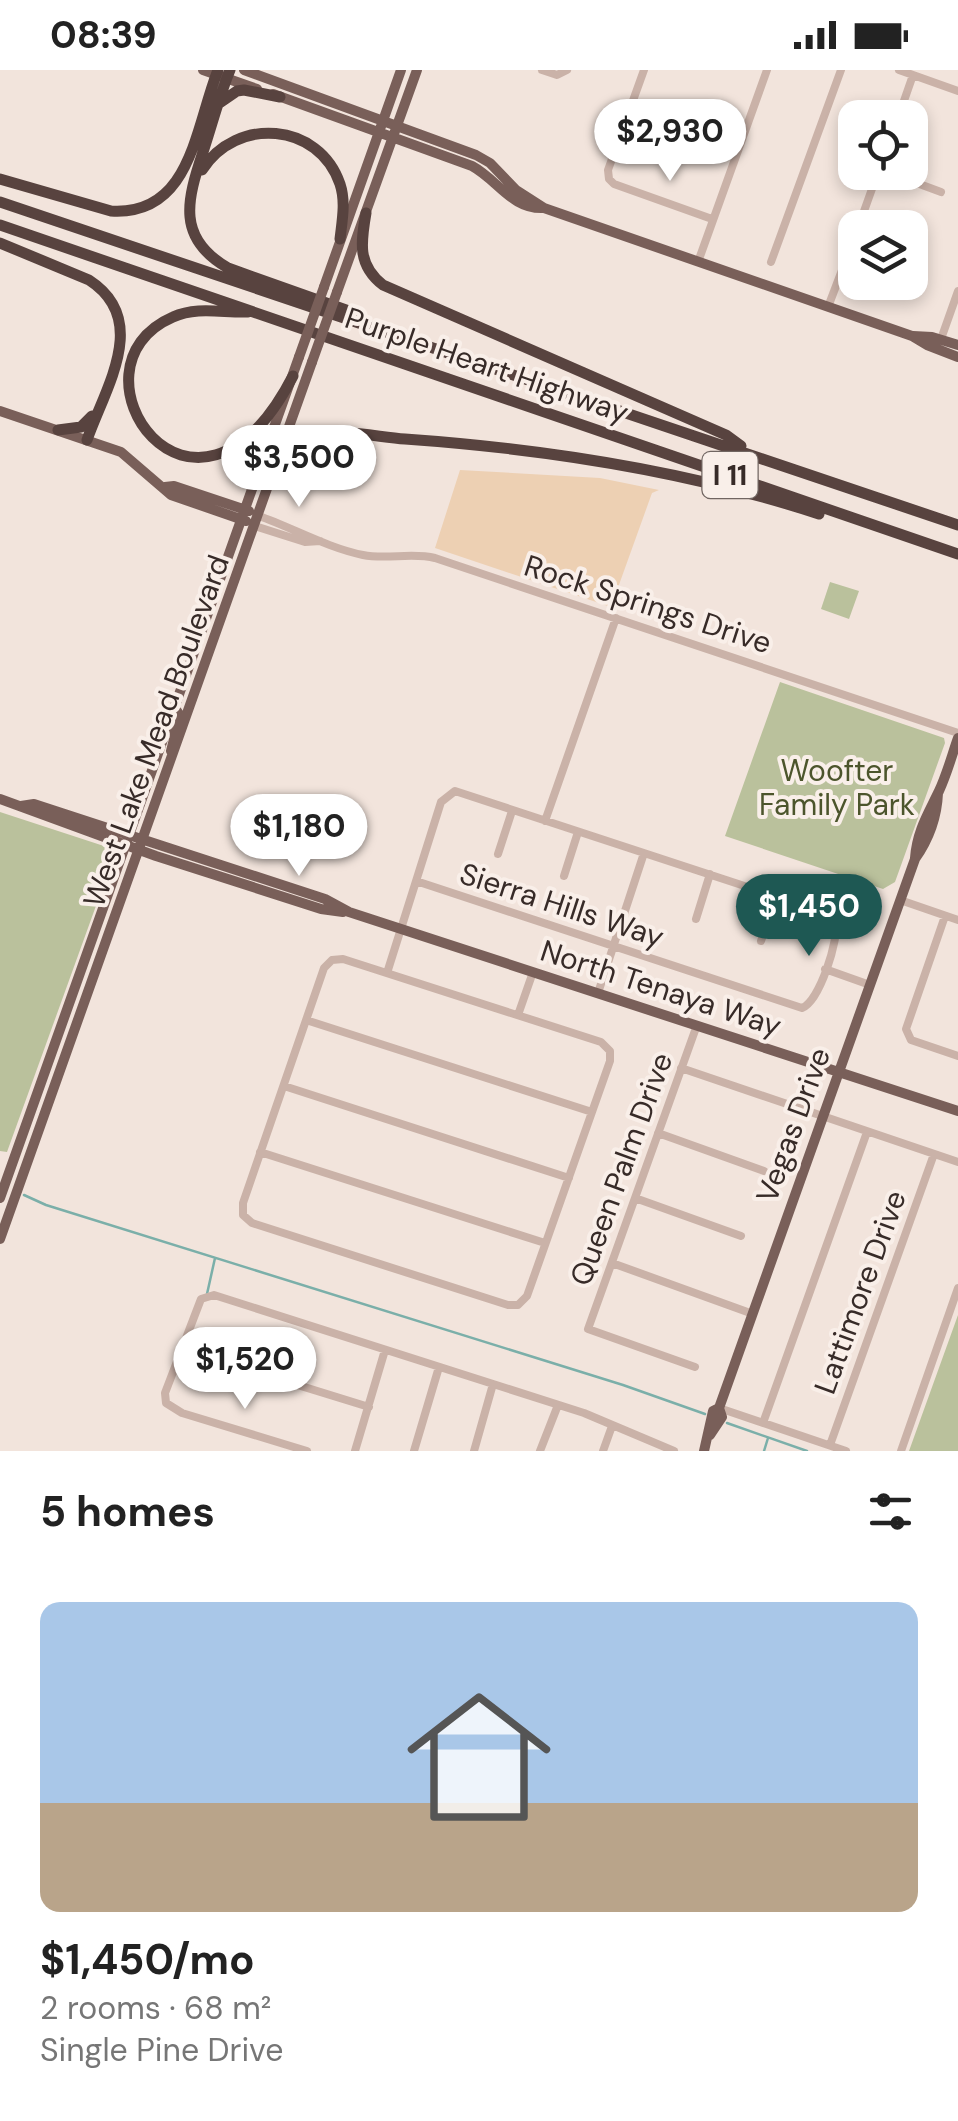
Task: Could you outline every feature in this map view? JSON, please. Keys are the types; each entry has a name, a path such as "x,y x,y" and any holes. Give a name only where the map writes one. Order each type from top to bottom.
{"highway":[{"path":"219,73 218,104 192,182 188,211 199,242 221,264 346,310 374,329"},
{"path":"0,179 111,211 126,212 154,204 180,178 219,73"},
{"path":"218,104 244,90 280,97"},
{"path":"221,264 197,228 193,202 196,185 214,155 231,142 253,134 290,135 308,143 325,158 344,198 340,239"},
{"name":"Purple Heart Highway","path":"0,202 958,526"},
{"path":"366,213 363,261 383,285 726,436 752,454"},
{"name":"Purple Heart Highway","path":"0,225 958,554"},
{"path":"0,243 89,280 110,297 120,318 122,342 87,440"},
{"path":"257,312 185,312 148,333 129,372 130,400 138,420 156,442 175,452 196,457 224,453 254,434 293,376"},
{"path":"58,430 82,428 96,414"},
{"path":"271,479 300,441 325,434 480,444 575,455 662,473 958,554"}],"main road":[{"path":"244,70 379,126 392,138 472,166 514,200 532,209 544,208"},
{"name":"West Lake Mead Boulevard","path":"0,1198 401,70"},
{"name":"West Lake Mead Boulevard","path":"0,1239 418,70"},
{"path":"219,73 280,97 379,126 396,126 483,158 510,185 544,208 912,336 958,346"},
{"path":"912,336 958,357"},
{"name":"Rock Springs Drive","path":"0,411 121,452 164,487 174,486 257,521"},
{"path":"218,632 212,626 222,578"},
{"path":"202,676 208,636 204,628"},
{"path":"189,670 184,706 189,715"},
{"path":"168,772 180,716 175,710"},
{"name":"Vegas Drive","path":"704,1451 713,1411 720,1408 900,900 926,843 958,736"},
{"name":"North Tenaya Way","path":"0,799 21,806 34,804 321,910 349,912"},
{"name":"North Tenaya Way","path":"142,845 293,889 349,912 958,1111"},
{"path":"256,888 288,892 293,889"},
{"path":"298,902 302,898 325,900"},
{"path":"78,980 90,985"},
{"path":"30,1156 26,1146 36,1118 37,1094"},
{"path":"9,1215 7,1202 22,1159 19,1156 12,1164"}],"street":[{"path":"542,70 557,75 565,72"},
{"path":"644,70 608,170 609,179 712,219"},
{"path":"698,262 767,70"},
{"path":"771,262 841,70"},
{"path":"898,70 958,91"},
{"path":"904,100 913,75"},
{"path":"630,111 692,133"},
{"path":"928,187 942,192"},
{"path":"828,307 838,284"},
{"path":"941,340 957,297"},
{"name":"Rock Springs Drive","path":"257,521 308,533 320,542 366,556 430,556 958,736"},
{"path":"545,821 616,618"},
{"path":"386,973 442,802 448,794 461,792 827,913 836,921 837,932 825,969 870,985"},
{"path":"498,854 512,810"},
{"path":"564,876 578,832"},
{"path":"598,993 644,853"},
{"path":"696,919 710,874"},
{"name":"Sierra Hills Way","path":"416,881 796,1007 808,1006 816,997 825,969"},
{"path":"761,941 776,896"},
{"path":"900,900 958,920"},
{"path":"945,916 906,1029 911,1040 958,1056"},
{"path":"343,959 386,973 600,1042 610,1050 610,1062 527,1296 518,1304 508,1305 270,1229 243,1215 243,1203 324,968 332,960 343,959"},
{"path":"518,1016 532,972"},
{"path":"306,1020 592,1112"},
{"name":"Queen Palm Drive","path":"695,1366 588,1328 697,1025"},
{"path":"682,1068 958,1162"},
{"path":"284,1086 569,1178"},
{"path":"763,1422 867,1132"},
{"path":"658,1133 764,1171"},
{"path":"260,1152 545,1244"},
{"name":"Lattimore Drive","path":"830,1445 934,1154"},
{"path":"635,1198 741,1236"},
{"path":"612,1263 753,1314"},
{"path":"900,1451 958,1288"},
{"path":"307,1451 166,1404 166,1393 198,1303 207,1295 558,1404 674,1451"},
{"path":"182,1349 369,1407"},
{"path":"355,1451 386,1350"},
{"path":"414,1451 439,1367"},
{"path":"474,1451 493,1384"},
{"path":"540,1451 558,1404"},
{"path":"720,1408 846,1451"},
{"path":"603,1451 612,1426"}],"green space":[{"path":"830,582 859,591 849,619 821,609"},
{"name":"Woofter Family Park","path":"780,682 944,738 895,882 883,889 725,836"},
{"path":"0,812 110,848 114,856 7,1152 0,1151"},
{"path":"958,1315 958,1451 909,1451"}],"sand":[{"path":"460,470 600,478 659,490 652,493 611,607 435,548"}],"waterway":[{"path":"24,1195 705,1414"},
{"path":"207,1294 215,1258"},
{"path":"727,1423 807,1451"},
{"path":"764,1451 768,1438"}]}
